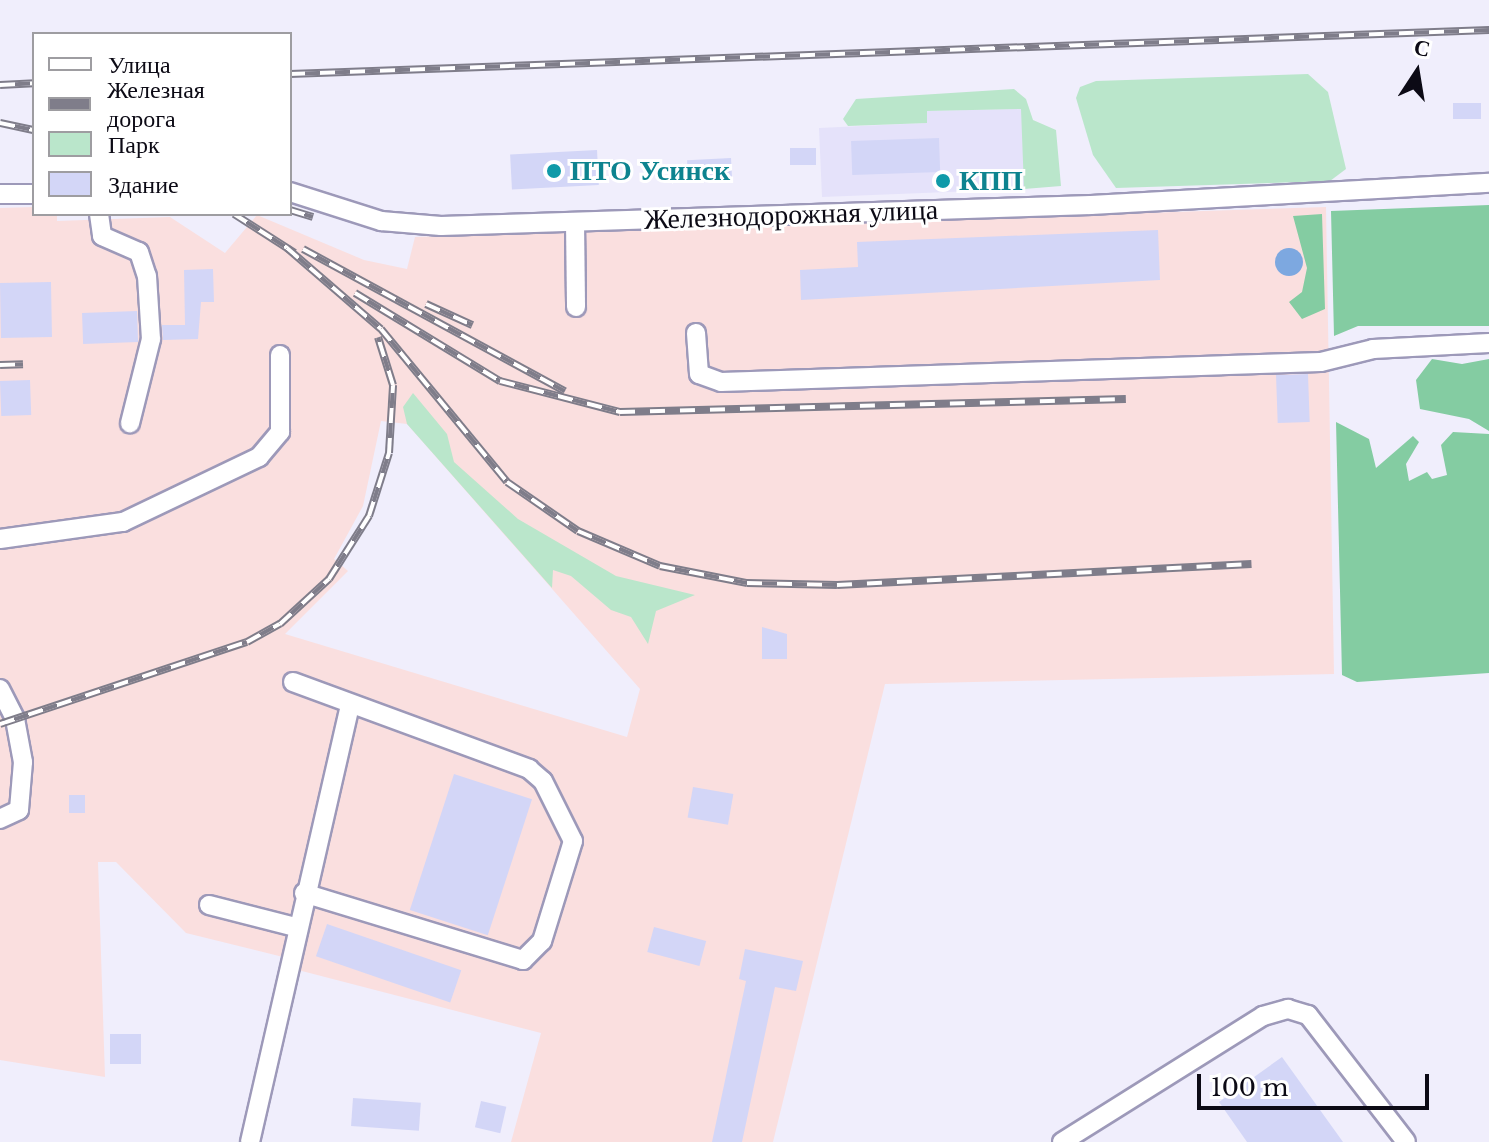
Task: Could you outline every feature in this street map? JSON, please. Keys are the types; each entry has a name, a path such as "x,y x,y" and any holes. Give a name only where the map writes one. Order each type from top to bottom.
{"street":[{"name":"Железнодорожная улица","path":"292,193 404,225 575,222 1489,183"},
{"path":"0,194 32,194"},
{"path":"99,216 102,236 139,252 147,276 151,339 130,423"},
{"path":"575,222 576,307"},
{"path":"696,333 699,374 721,382 1321,362 1373,349 1489,343"},
{"path":"0,539 123,522 259,457 280,432 280,355"},
{"path":"293,682 529,769 571,830 571,851 542,941 523,960 304,893"},
{"path":"0,689 15,719 23,762 19,810 0,819"},
{"path":"250,1142 295,927 350,704"},
{"path":"209,905 295,927"},
{"path":"1062,1142 1263,1016 1288,1009 1308,1015 1406,1142"}],"shaded area":[{"path":"1022,109 1024,189 822,197 819,128 926,123 926,111"},
{"path":"32,207 32,216 57,216 57,221 170,217 225,253 259,216 364,260 407,269 415,237 1326,207 1334,674 885,684 773,1142 511,1142 541,1033 298,970 299,961 186,933 116,862 98,862 105,1077 0,1060 0,208","holes":["381,421 407,424 640,689 627,737 285,634 348,571 334,559 363,506"]}],"green space":[{"path":"1308,74 1328,92 1346,169 1330,181 1116,188 1093,155 1076,98 1080,87 1096,81"},
{"path":"1014,89 1026,99 1033,120 1056,130 1061,186 1024,189 1021,109 927,111 927,123 848,126 843,119 856,99"},
{"path":"1489,205 1489,326 1358,326 1334,336 1331,211"},
{"path":"1322,214 1325,309 1302,319 1289,302 1302,292 1307,268 1293,216"},
{"path":"1432,359 1462,364 1489,359 1489,431 1469,419 1420,409 1416,380"},
{"path":"413,393 447,434 454,462 518,519 616,576 695,595 656,611 648,644 631,617 611,610 571,576 553,570 552,588 407,424 403,407"},
{"path":"1336,422 1369,439 1376,468 1413,436 1419,442 1406,464 1409,481 1427,472 1432,479 1447,475 1441,445 1453,432 1489,434 1489,673 1357,682 1342,675"}],"water":[{"path":"1289,248 1299,252 1303,262 1299,272 1289,276 1279,272 1275,262 1279,252"}],"building":[{"path":"1453,103 1481,103 1481,119 1453,119"},
{"path":"939,138 940,172 852,175 851,141"},
{"path":"790,148 816,148 816,165 790,165"},
{"name":"ПТО Усинск","path":"597,150 599,185 512,190 510,155"},
{"path":"731,158 732,180 688,182 687,160"},
{"path":"1158,230 1160,280 801,300 800,270 858,267 857,242"},
{"path":"213,269 214,302 201,302 198,339 163,340 162,325 185,325 184,270"},
{"path":"51,282 52,337 1,338 0,283"},
{"path":"137,311 138,342 83,344 82,313"},
{"path":"1308,374 1310,422 1278,423 1276,375"},
{"path":"30,380 31,415 1,416 0,381"},
{"path":"762,627 787,634 787,659 762,659"},
{"path":"454,774 532,799 488,935 410,910"},
{"path":"693,787 733,794 728,825 688,818"},
{"path":"69,795 85,795 85,813 69,813"},
{"path":"327,924 461,970 450,1002 316,956"},
{"path":"654,927 706,941 699,966 647,952"},
{"path":"745,949 803,961 796,991 775,987 742,1142 712,1142 746,981 739,979"},
{"path":"110,1034 141,1034 141,1064 110,1064"},
{"path":"1282,1057 1343,1142 1247,1142 1219,1102"},
{"path":"353,1098 421,1103 419,1131 351,1126"},
{"path":"481,1101 506,1107 500,1133 475,1127"}],"railway":[{"path":"292,74 1489,30"},
{"path":"0,85 32,83"},
{"path":"0,123 32,130"},
{"path":"292,211 313,217"},
{"path":"237,216 295,253"},
{"path":"287,248 381,329 507,482 578,531 660,566 747,583 837,585 1251,564"},
{"path":"303,249 565,391"},
{"path":"355,293 500,381 620,412 1126,399"},
{"path":"426,304 472,325"},
{"path":"0,724 247,642 280,624 329,579 369,516 389,453 393,385 378,337"},
{"path":"0,365 23,364"}],"place":[{"name":"ПТО Усинск","path":"554,171"},
{"name":"КПП","path":"943,181"}]}
